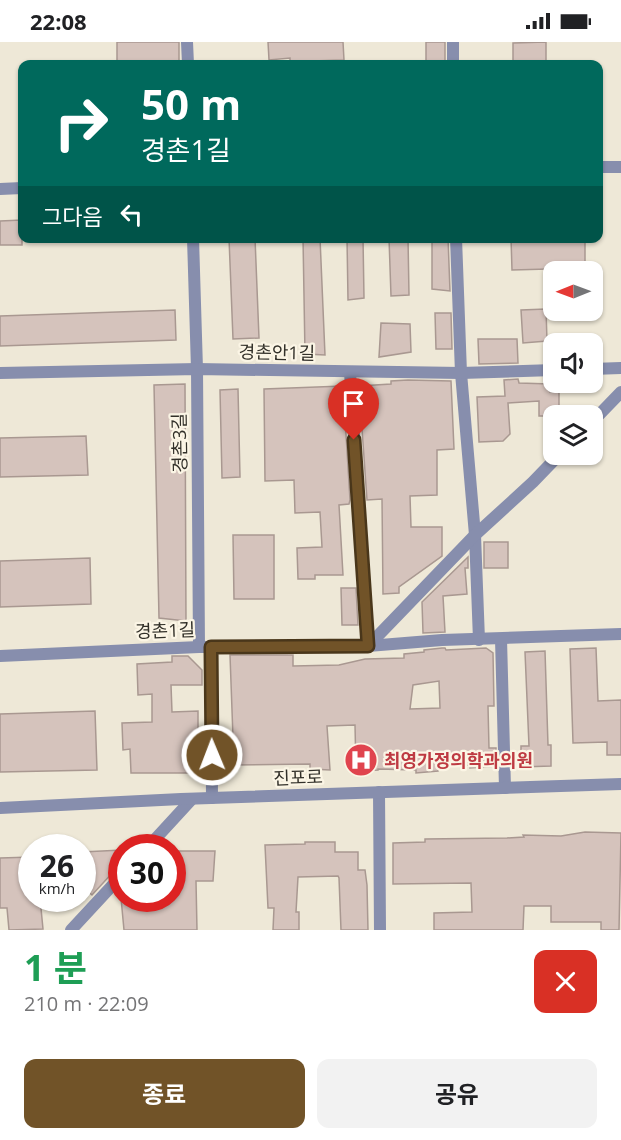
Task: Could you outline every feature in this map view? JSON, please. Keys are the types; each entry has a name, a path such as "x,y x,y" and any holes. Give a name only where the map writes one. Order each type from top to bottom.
{"street":[{"path":"187,42 188,60"},
{"path":"453,42 453,60"},
{"path":"603,167 621,167"},
{"path":"0,189 18,188"},
{"name":"경촌3길","path":"193,243 205,647 213,798"},
{"path":"456,243 461,373 475,535 479,640"},
{"path":"603,369 621,368"},
{"name":"경촌안1길","path":"0,373 197,369 461,373 543,370"},
{"path":"350,372 368,646"},
{"path":"603,411 621,392"},
{"path":"368,646 475,535 550,465"},
{"name":"경촌1길","path":"0,656 205,647 368,646 442,640 621,634"},
{"path":"501,639 506,788"},
{"name":"진포로","path":"0,808 621,783"},
{"path":"379,792 380,930"},
{"path":"160,834 192,799"},
{"path":"71,930 108,891"}],"building":[{"path":"117,42 179,42 179,60 117,60"},
{"path":"268,42 343,42 344,60 290,60 290,58 269,60"},
{"path":"426,42 445,42 445,60 426,60"},
{"path":"546,42 546,60 513,60 513,43"},
{"path":"18,220 18,243 22,245 0,245 0,221"},
{"path":"229,243 255,243 259,338 233,339"},
{"path":"303,243 320,243 325,355 305,354"},
{"path":"347,243 363,243 364,298 348,300"},
{"path":"389,243 408,243 409,295 391,296"},
{"path":"432,243 448,243 450,291 432,289"},
{"path":"511,243 585,243 585,261 543,261 543,269 512,270"},
{"path":"543,309 543,321 546,321 547,333 543,333 543,341 523,343 521,310"},
{"path":"175,310 176,340 0,346 0,316"},
{"path":"435,313 451,313 452,349 436,349"},
{"path":"381,323 410,324 411,352 379,357"},
{"path":"478,339 517,339 518,363 479,364"},
{"path":"518,379 519,383 543,384 543,393 559,393 559,405 543,405 543,416 539,416 539,401 508,403 510,434 503,441 479,442 477,397 505,396 504,380"},
{"path":"391,381 451,381 454,449 437,450 437,495 410,496 411,527 442,527 442,556 399,587 399,593 383,594 382,499 367,500 359,386 391,384"},
{"path":"185,384 186,621 159,618 154,385"},
{"path":"343,386 350,500 349,504 339,505 343,575 315,575 315,579 298,579 297,548 322,547 320,512 295,513 294,480 265,481 264,389"},
{"path":"238,389 240,477 222,478 220,390"},
{"path":"86,436 88,475 0,477 0,438"},
{"path":"233,535 274,535 274,599 234,599"},
{"path":"484,542 508,542 508,568 484,568"},
{"path":"468,557 468,568 465,568 467,594 443,596 445,632 423,633 422,602"},
{"path":"90,558 91,604 0,607 0,561"},
{"path":"341,588 356,588 358,625 342,625"},
{"path":"486,648 493,653 494,706 488,706 489,748 496,748 496,766 438,767 438,771 416,773 416,770 356,771 355,725 327,726 330,770 310,769 310,764 234,765 230,655 293,655 293,666 339,665 365,659 404,658 404,654 424,652 424,650","holes":["439,681 440,708 410,709 413,685"]},
{"path":"596,648 598,701 621,700 621,755 607,755 607,742 573,743 570,649"},
{"path":"545,651 548,745 551,745 551,766 521,767 521,746 529,746 525,652"},
{"path":"172,656 188,656 202,670 202,685 171,685 172,712 198,711 198,773 131,773 130,749 123,750 122,723 152,722 152,694 138,695 137,664 172,662"},
{"path":"95,711 97,770 0,772 0,714"},
{"path":"585,832 621,833 619,930 601,930 601,922 551,922 551,906 524,906 523,930 434,930 434,913 472,912 471,883 393,884 393,843 425,842 425,839 507,838 524,837 523,835 561,836"},
{"path":"305,842 335,842 335,852 358,852 358,870 365,870 367,885 368,930 341,930 338,876 298,877 296,912 299,912 299,930 273,930 274,908 268,908 265,845 305,844"},
{"path":"96,851 108,851 108,878 96,891"},
{"path":"186,851 215,851 213,881 196,881 197,930 124,930 122,912 186,912"},
{"path":"18,857 18,912 41,912 43,929 9,930 7,908 0,908 0,858"}],"place":[{"name":"최영가정의학과의원","path":"361,760"}],"route":[{"path":"212,755 211,647 368,646 354,440"}]}
